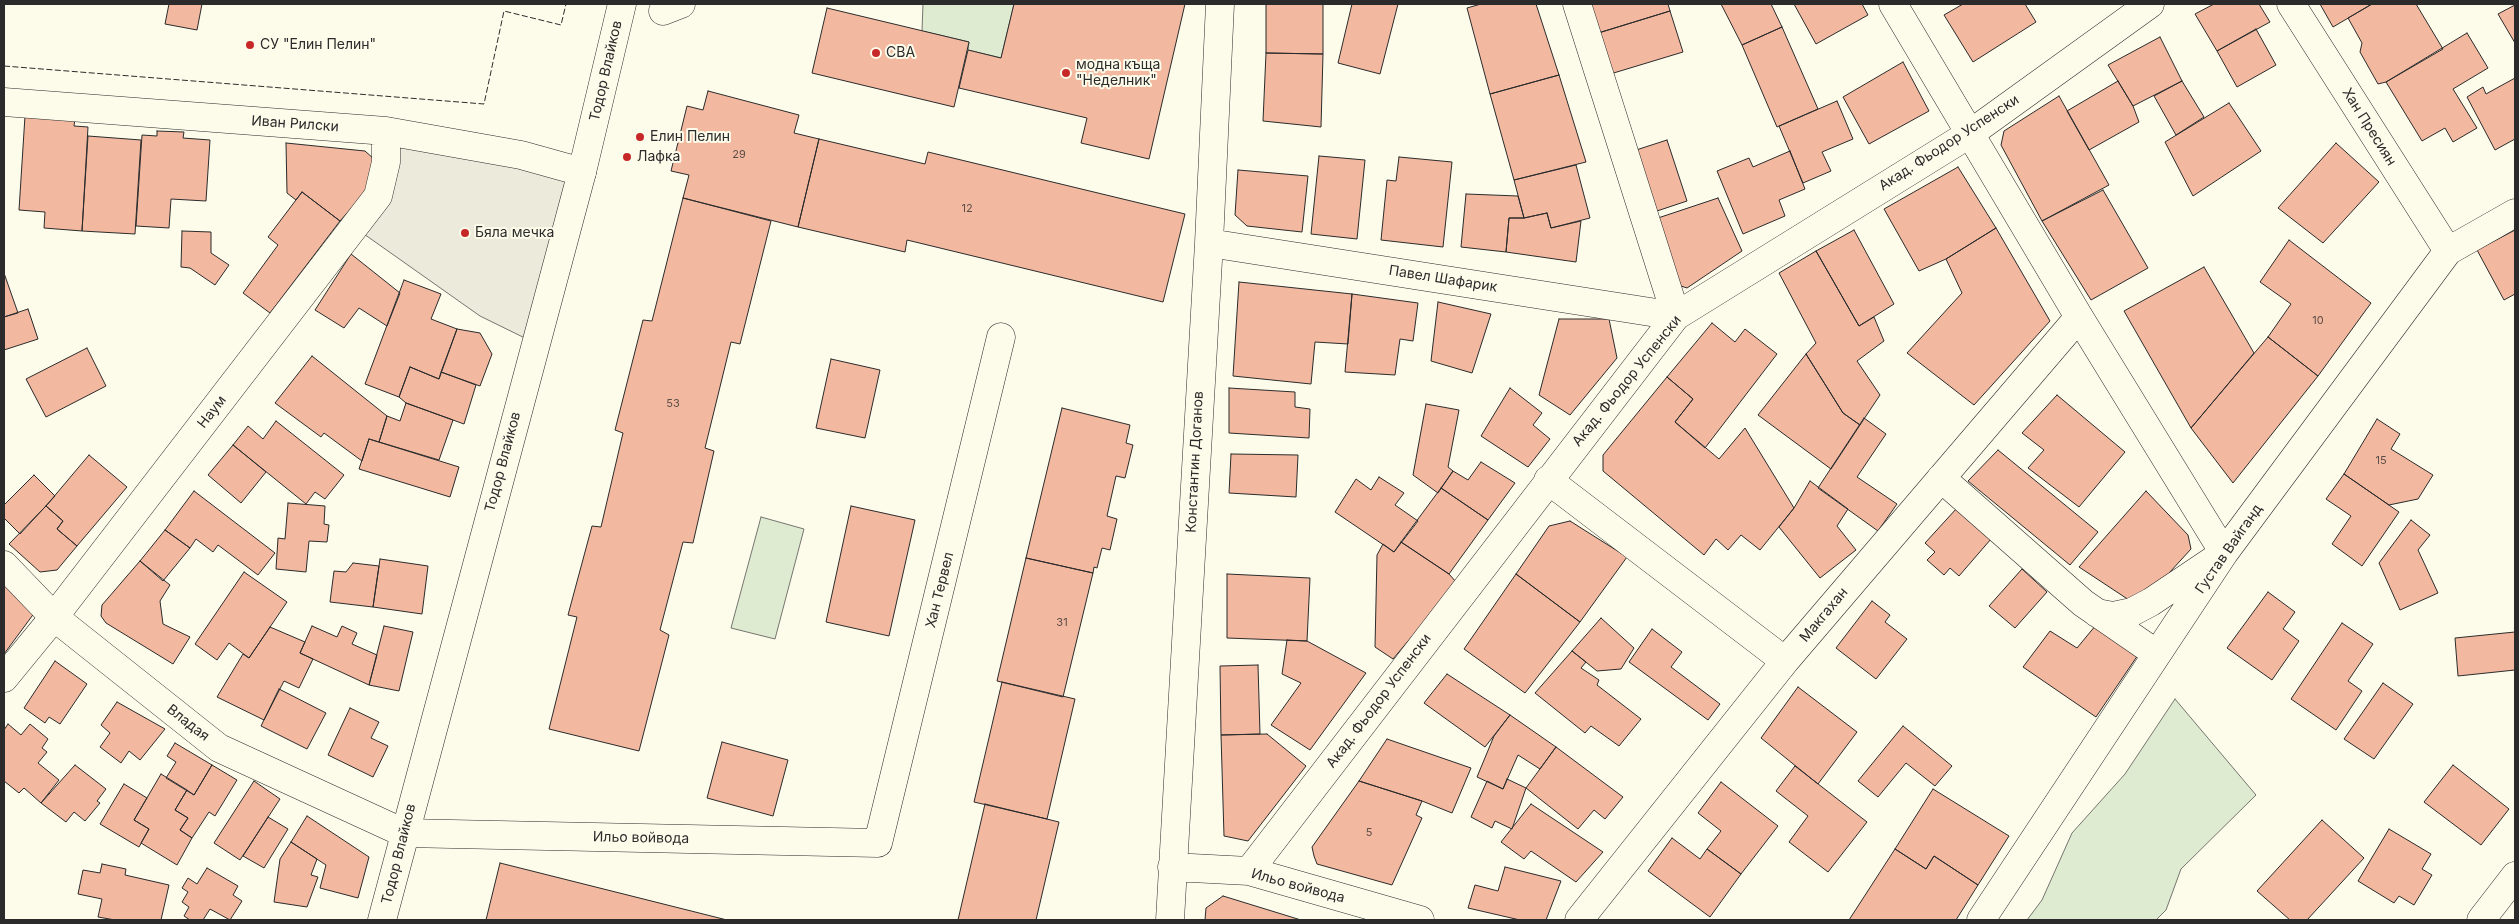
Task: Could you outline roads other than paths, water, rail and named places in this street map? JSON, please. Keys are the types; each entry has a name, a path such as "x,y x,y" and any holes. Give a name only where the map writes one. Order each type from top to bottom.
{"street":[{"name":"Тодор Влайков","path":"382,920 582,172 622,4"},
{"name":"Константин Доганов","path":"1170,920 1209,243 1220,4"},
{"path":"1577,4 1676,316"},
{"path":"1893,4 2079,317 2224,553 2151,602 2132,612 2113,616 2097,613"},
{"name":"Акад. Фьодор Успенски","path":"1249,872 1548,480 1676,316 1971,133 2150,4"},
{"name":"Хан Пресиян","path":"2291,4 2448,251"},
{"name":"Иван Рилски","path":"4,102 386,131 521,155 582,172"},
{"name":"Наум","path":"4,678 54,617 378,196 386,162 386,131"},
{"name":"Густав Вайганд","path":"1980,920 2224,553 2448,251 2515,213"},
{"name":"Павел Шафарик","path":"1209,243 1676,316"},
{"name":"Макгахан","path":"1579,920 1785,661 2079,317"},
{"name":"Хан Тервел","path":"878,843 1001,337"},
{"path":"1941,478 2097,613 2157,654"},
{"path":"1548,480 1785,661"},
{"name":"Владая","path":"4,565 54,617 219,748 404,833"},
{"name":"Ильо войвода","path":"404,833 878,843"},
{"name":"Ильо войвода","path":"1172,867 1249,872 1420,920"},
{"path":"2481,920 2515,876"}],"place":[{"name":"СУ \"Елин Пелин\"","path":"250,45"},
{"name":"CBA","path":"876,53"},
{"name":"модна къща \"Неделник\"","path":"1066,73"},
{"name":"Елин Пелин","path":"640,137"},
{"name":"Лафка","path":"627,157"},
{"name":"Бяла мечка","path":"465,233"}]}
